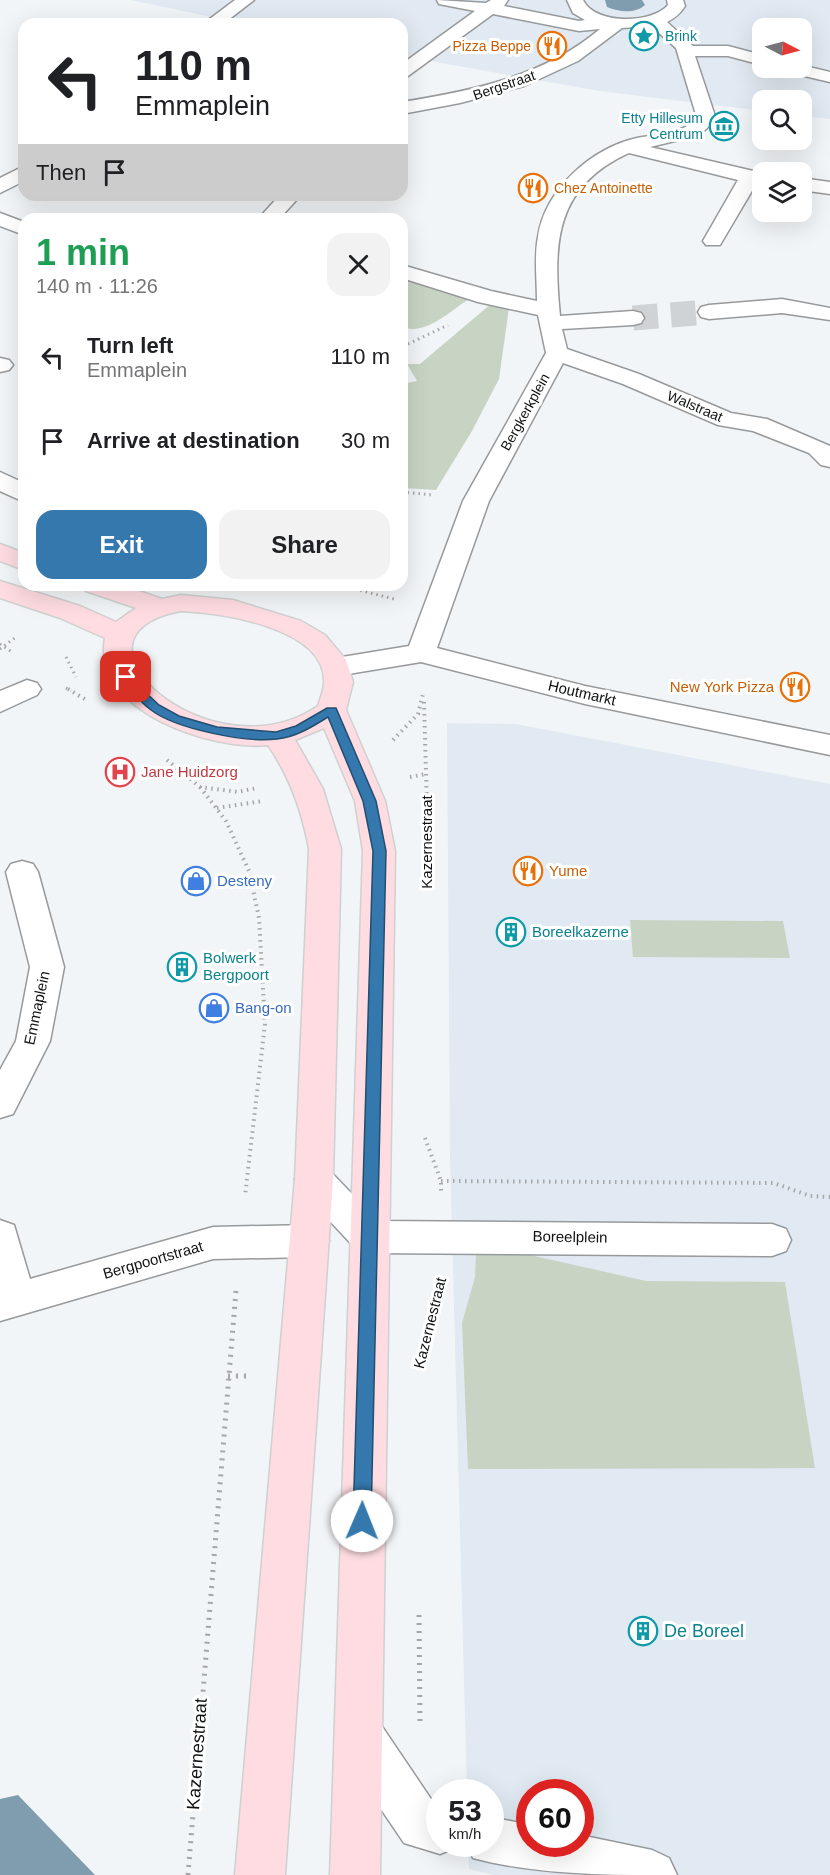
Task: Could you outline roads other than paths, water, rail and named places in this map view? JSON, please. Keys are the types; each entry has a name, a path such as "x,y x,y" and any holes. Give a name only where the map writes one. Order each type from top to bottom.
{"main road":[{"path":"0,552 18,560"},
{"path":"0,589 70,612 120,634"},
{"path":"113,591 160,607"},
{"path":"201,603 229,606 264,615 298,630 325,649 336,667 339,688 331,710 301,729 276,735 254,736 203,728 175,718 155,707 126,677 118,659 120,634 132,621 160,607 201,603"},
{"path":"331,710 370,801 379,851 355,1875"},
{"path":"260,1875 314,1179 325,849 303,774 276,735"}],"street":[{"path":"220,18 246,0"},
{"path":"445,0 495,4 579,26 655,20 676,10 675,0"},
{"path":"575,0 575,6 580,11 597,18 619,22"},
{"path":"408,68 495,4"},
{"path":"557,353 549,317 549,232 559,204 578,179 627,147 692,132 703,126 707,119 684,46 655,20"},
{"name":"Bergstraat","path":"408,107 464,98 513,84 587,51 619,22"},
{"path":"685,51 728,51 752,57"},
{"path":"812,73 830,77"},
{"path":"627,147 706,168 752,177"},
{"path":"0,187 18,176"},
{"path":"714,241 752,184"},
{"path":"812,186 830,188"},
{"path":"274,213 285,201"},
{"path":"0,219 18,226"},
{"path":"408,273 549,317 633,318"},
{"path":"709,312 782,306 829,313 825,325 828,338"},
{"name":"Walstraat","path":"557,353 631,379 726,420 758,424 818,448 830,460"},
{"name":"Bergkerkplein","path":"421,653 476,501 557,353"},
{"path":"0,480 18,490"},
{"name":"Houtmarkt","path":"336,667 421,653 585,695 830,745"},
{"path":"0,703 27,689"},
{"name":"Emmaplein","path":"0,1104 33,1041 46,967 22,872"},
{"path":"314,1179 369,1237"},
{"path":"0,1236 8,1302"},
{"name":"Boreelplein","path":"369,1237 772,1240"},
{"name":"Bergpoortstraat","path":"8,1302 213,1243 310,1241"},
{"path":"358,1733 421,1826 426,1827"},
{"path":"504,1844 652,1875"}],"water":[{"path":"605,0 642,0 645,5 637,10 622,11 607,7"},
{"path":"18,1795 95,1875 0,1875 0,1799"}],"tunnel":[{"path":"633,318 709,312"}],"place":[{"name":"Brink","path":"644,36"},
{"name":"Pizza Beppe","path":"552,46"},
{"name":"Etty Hillesum Centrum","path":"724,126"},
{"name":"Chez Antoinette","path":"533,188"},
{"name":"New York Pizza","path":"795,687"},
{"name":"Jane Huidzorg","path":"120,772"},
{"name":"Yume","path":"528,871"},
{"name":"Desteny","path":"196,881"},
{"name":"Boreelkazerne","path":"511,932"},
{"name":"Bolwerk Bergpoort","path":"182,967"},
{"name":"Bang-on","path":"214,1008"},
{"name":"De Boreel","path":"643,1631"}]}
